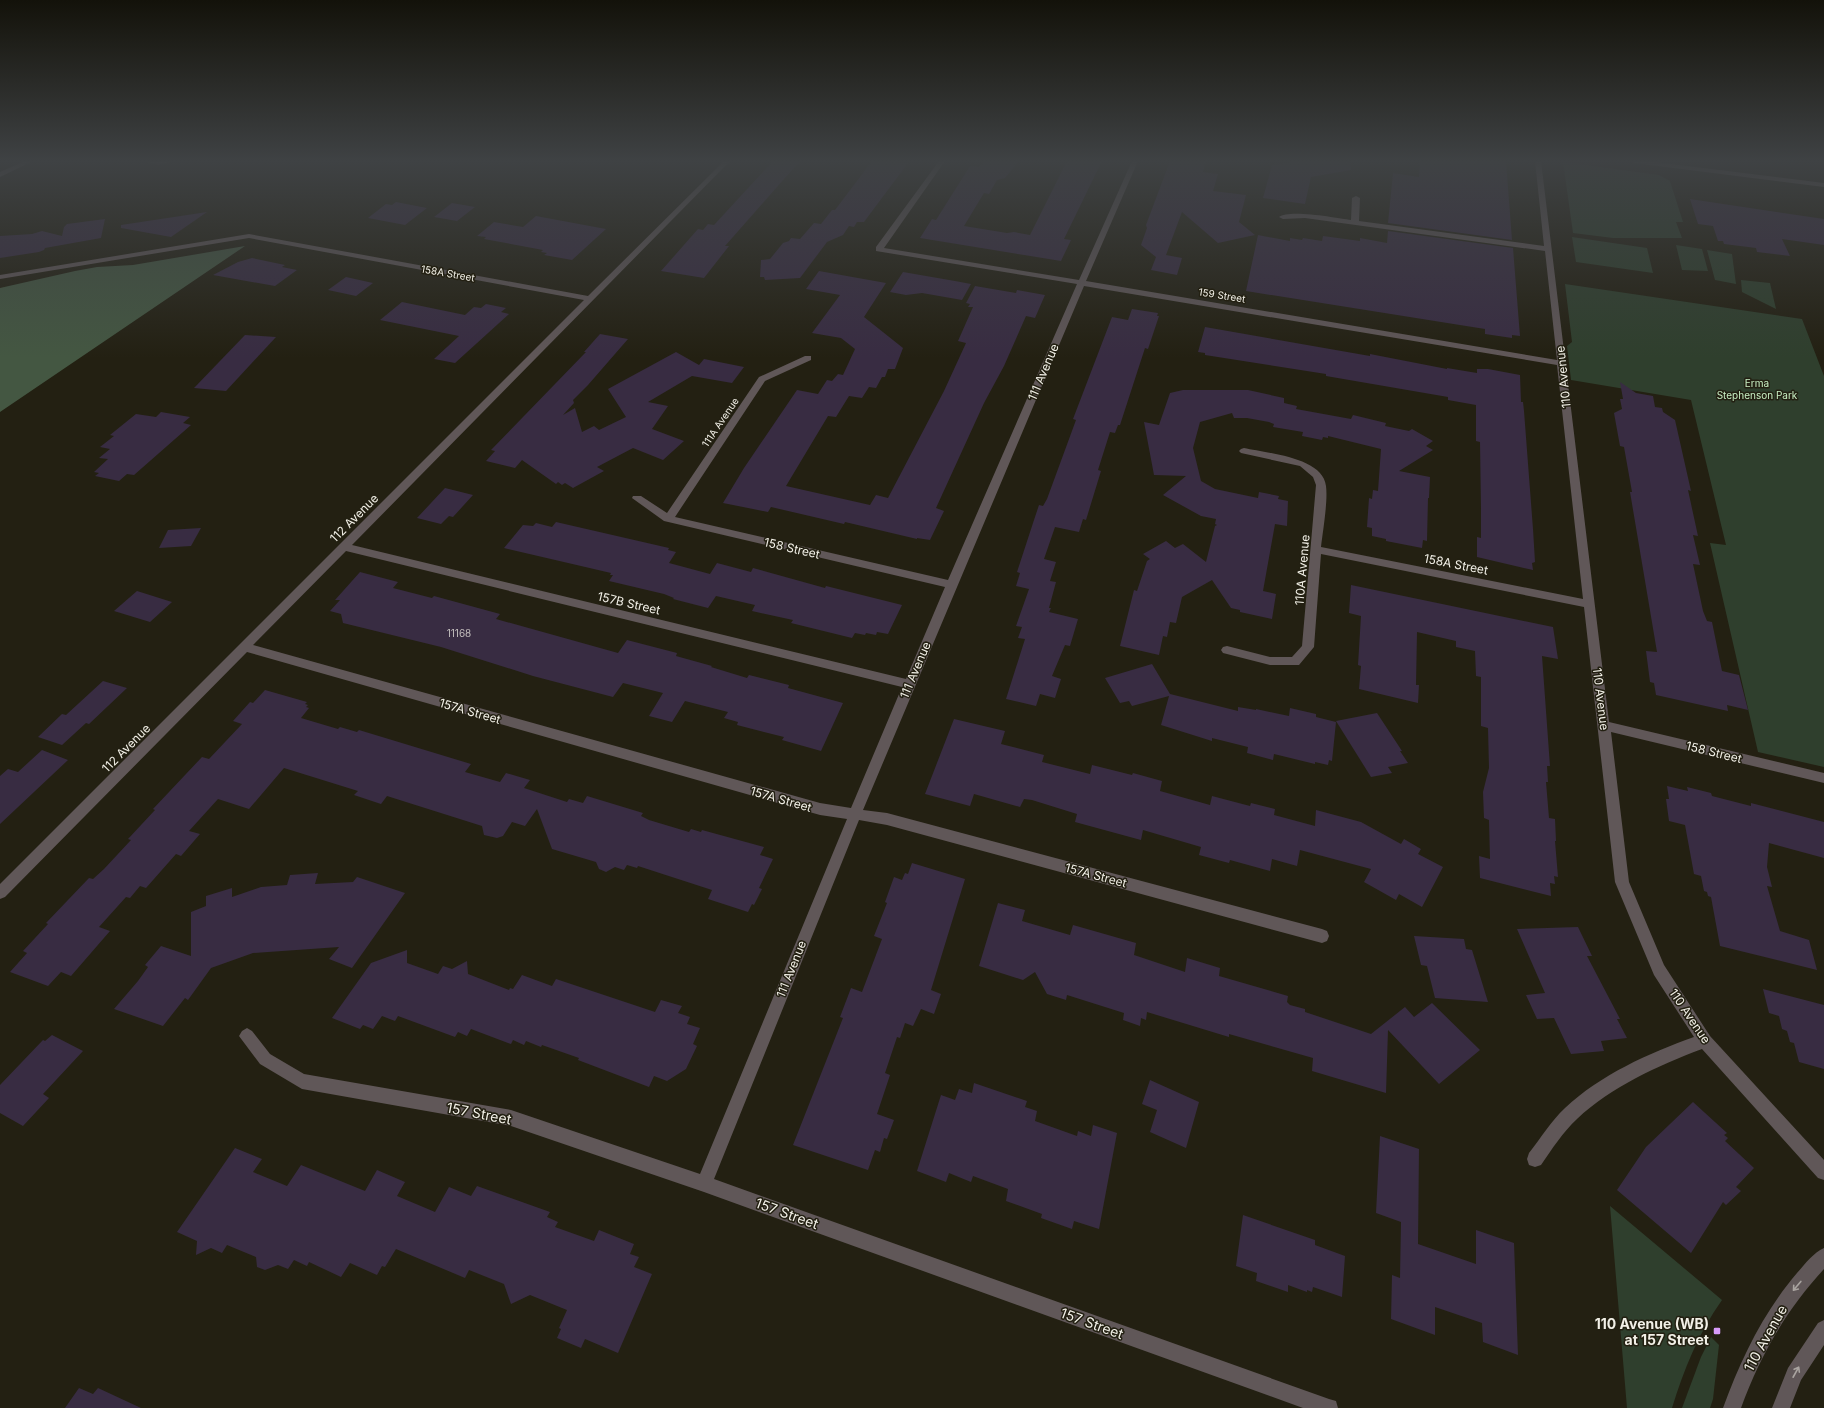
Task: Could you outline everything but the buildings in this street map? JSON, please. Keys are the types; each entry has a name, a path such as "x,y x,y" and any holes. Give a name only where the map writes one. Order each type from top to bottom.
{"street":[{"name":"112 Avenue","path":"0,893 661,227"},
{"name":"159 Street","path":"895,227 879,249 1561,363"},
{"name":"111 Avenue","path":"704,1184 854,815 951,585 1106,227"},
{"path":"1389,227 1548,249"},
{"name":"110 Avenue","path":"1545,227 1605,726 1622,882 1659,970 1705,1041 1824,1172"},
{"name":"158A Street","path":"0,277 249,236 589,299"},
{"name":"111A Avenue","path":"668,519 762,380 808,358"},
{"name":"110A Avenue","path":"1227,650 1270,661 1295,662 1308,647 1317,550 1321,485 1317,475 1303,464 1244,450"},
{"name":"158 Street","path":"637,498 668,519 951,585"},
{"name":"157B Street","path":"343,547 909,684"},
{"name":"158A Street","path":"1317,550 1590,604"},
{"name":"157A Street","path":"244,647 820,810 887,819 1322,936"},
{"name":"158 Street","path":"1605,726 1824,778"},
{"name":"157 Street","path":"247,1036 264,1058 302,1081 511,1118 704,1184 1329,1408"},
{"path":"1535,1158 1575,1110 1622,1078 1672,1052 1705,1041"},
{"name":"110 Avenue","path":"1732,1408 1754,1352 1770,1324 1799,1284 1824,1257"},
{"path":"1781,1408 1794,1374 1824,1329"}],"green space":[{"path":"1572,227 1678,227 1682,238 1613,238 1573,233"},
{"path":"1572,237 1647,248 1653,273 1576,262"},
{"path":"1676,245 1702,249 1708,271 1682,270"},
{"path":"245,246 0,412 0,288 97,267 133,265"},
{"path":"1707,250 1732,254 1736,284 1715,280"},
{"path":"1741,280 1770,283 1776,309 1742,292"},
{"name":"Erma Stephenson Park","path":"1565,284 1802,319 1824,376 1824,767 1758,752 1710,543 1726,545 1691,400 1571,380 1567,346 1572,342"},
{"path":"1610,1206 1722,1300 1713,1313 1692,1352 1672,1408 1627,1408"},
{"path":"1711,1337 1719,1345 1713,1399 1710,1408 1682,1408 1701,1357"}],"place":[{"name":"110 Avenue (WB) at 157 Street","path":"1717,1331"}]}
